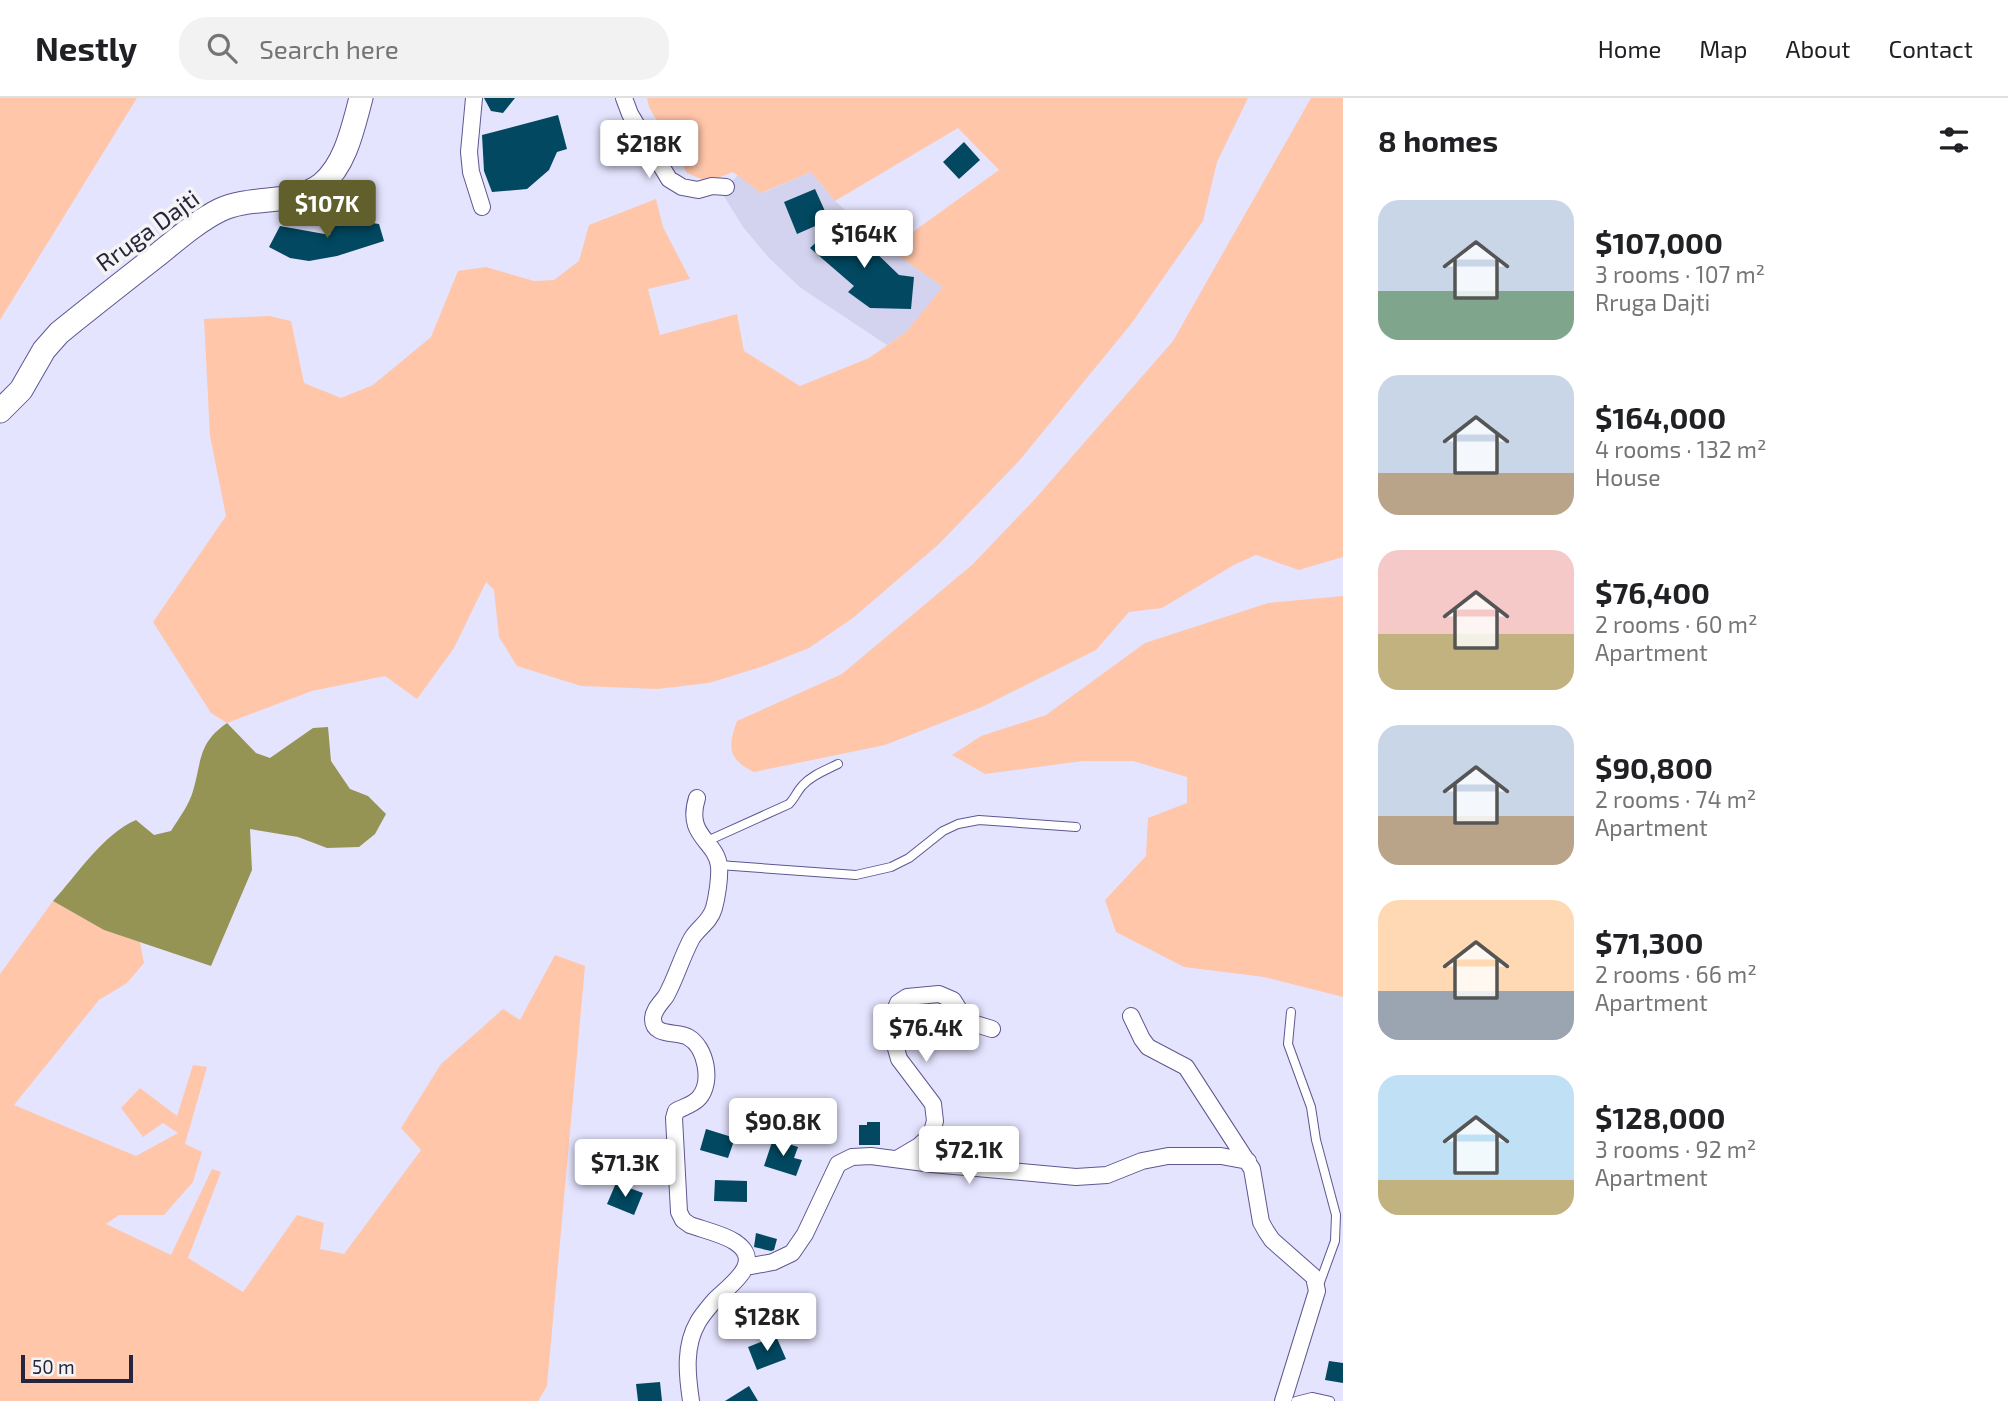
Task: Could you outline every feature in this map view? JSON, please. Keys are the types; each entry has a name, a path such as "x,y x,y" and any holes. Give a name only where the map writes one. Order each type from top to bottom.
{"main road":[{"name":"Rruga Dajti","path":"0,411 21,390 44,350 59,333 188,230 218,211 234,205 297,195 328,179 350,137 361,98"}],"street":[{"path":"474,98 469,152 471,172 482,207"},
{"path":"624,98 630,114 670,179 682,187 698,190 712,186 726,187"},
{"path":"691,1401 688,1350 697,1322 715,1300 738,1280 746,1267 745,1253 736,1242 690,1225 679,1212 674,1118 676,1111 695,1102 702,1095 706,1086 705,1063 702,1053 689,1037 662,1031 655,1027 653,1021 654,1013 678,972 692,938 711,916 719,865 696,825 693,811 697,799"},
{"path":"897,1159 931,1135 935,1121 933,1104 899,1059 895,1045 894,1013 898,1003 907,997 939,994 953,1000 966,1021 992,1030"},
{"path":"1131,1016 1148,1047 1186,1067 1248,1161 1255,1181 1261,1222 1266,1231 1314,1277 1317,1292 1283,1401"},
{"path":"746,1267 774,1262 792,1252 805,1234 838,1164 852,1157 871,1156 1076,1177 1107,1175 1142,1161 1168,1156 1221,1156 1248,1161"}],"lane":[{"path":"705,842 789,804 801,787 818,774 838,765"},
{"path":"719,865 856,875 891,867 909,858 943,831 958,824 979,820 1076,827"},
{"path":"1291,1012 1288,1044 1311,1107 1316,1140 1336,1215 1335,1241 1317,1292"},
{"path":"1296,1401 1312,1397 1330,1401"}],"shaded area":[{"path":"0,98 137,98 0,320"},
{"path":"647,98 1248,98 1217,162 1203,221 1131,324 1019,461 939,544 853,618 809,648 764,666 709,683 657,689 581,686 517,666 499,637 494,590 486,582 454,648 417,699 385,676 312,691 227,723 211,713 153,622 226,516 210,436 204,319 269,316 291,321 304,383 341,398 373,385 431,337 458,271 486,267 534,281 554,280 579,261 589,225 656,199 663,227 690,279 648,289 660,335 737,314 744,351 800,386 869,358 906,332 943,287 889,249 999,170 958,128 835,201 811,172 761,193 733,172 708,182 687,173 649,107"},
{"path":"1311,98 1343,98 1343,557 1299,570 1256,555 1162,608 1129,612 1096,650 982,707 885,745 754,772 739,762 734,757 731,745 737,721 842,674 973,564 1035,499 1173,341"},
{"path":"811,172 835,201 889,249 944,287 906,332 887,345 801,288 770,259 743,227 722,193 738,175 762,193"},
{"path":"1343,596 1343,997 1264,977 1184,967 1116,932 1105,900 1146,856 1148,818 1187,803 1187,777 1133,761 1083,761 985,774 952,755 981,736 1046,715 1145,643 1268,603"},
{"path":"227,723 256,753 270,758 313,728 328,727 331,761 350,789 368,796 386,814 375,834 359,847 327,848 298,837 250,829 252,870 211,966 104,930 53,901 91,856 124,826 136,820 154,835 171,831 191,796 206,745"},
{"path":"53,901 104,930 140,942 144,963 127,983 99,1000 14,1105 136,1156 178,1133 163,1123 143,1137 121,1108 140,1088 177,1116 193,1065 207,1067 185,1144 202,1152 193,1182 164,1215 119,1215 106,1224 171,1255 212,1169 221,1172 188,1258 243,1292 297,1215 324,1223 320,1249 344,1254 421,1150 401,1128 441,1064 503,1009 520,1020 555,955 585,966 547,1386 538,1401 0,1401 0,974"}],"building":[{"path":"484,98 515,98 503,113 491,111"},
{"path":"558,115 567,149 557,152 549,170 527,189 492,192 484,171 482,135"},
{"path":"964,142 980,160 959,179 943,162"},
{"path":"815,189 829,220 797,234 784,202"},
{"path":"334,217 379,224 384,241 337,256 309,261 290,258 269,247 280,226 330,235"},
{"path":"841,219 899,275 914,277 911,309 870,308 848,292 854,286 810,248"},
{"path":"867,1122 880,1122 880,1145 859,1145 859,1125 867,1125"},
{"path":"706,1129 735,1138 728,1158 700,1150"},
{"path":"773,1139 798,1147 794,1158 802,1160 796,1176 764,1166"},
{"path":"715,1180 747,1181 747,1202 714,1201"},
{"path":"616,1183 643,1193 634,1215 607,1204"},
{"path":"756,1233 777,1239 774,1250 754,1247"},
{"path":"776,1336 786,1359 757,1370 748,1347"},
{"path":"1329,1361 1343,1363 1343,1383 1325,1380"},
{"path":"660,1382 662,1401 638,1401 636,1384"},
{"path":"749,1386 758,1401 725,1401"}]}
